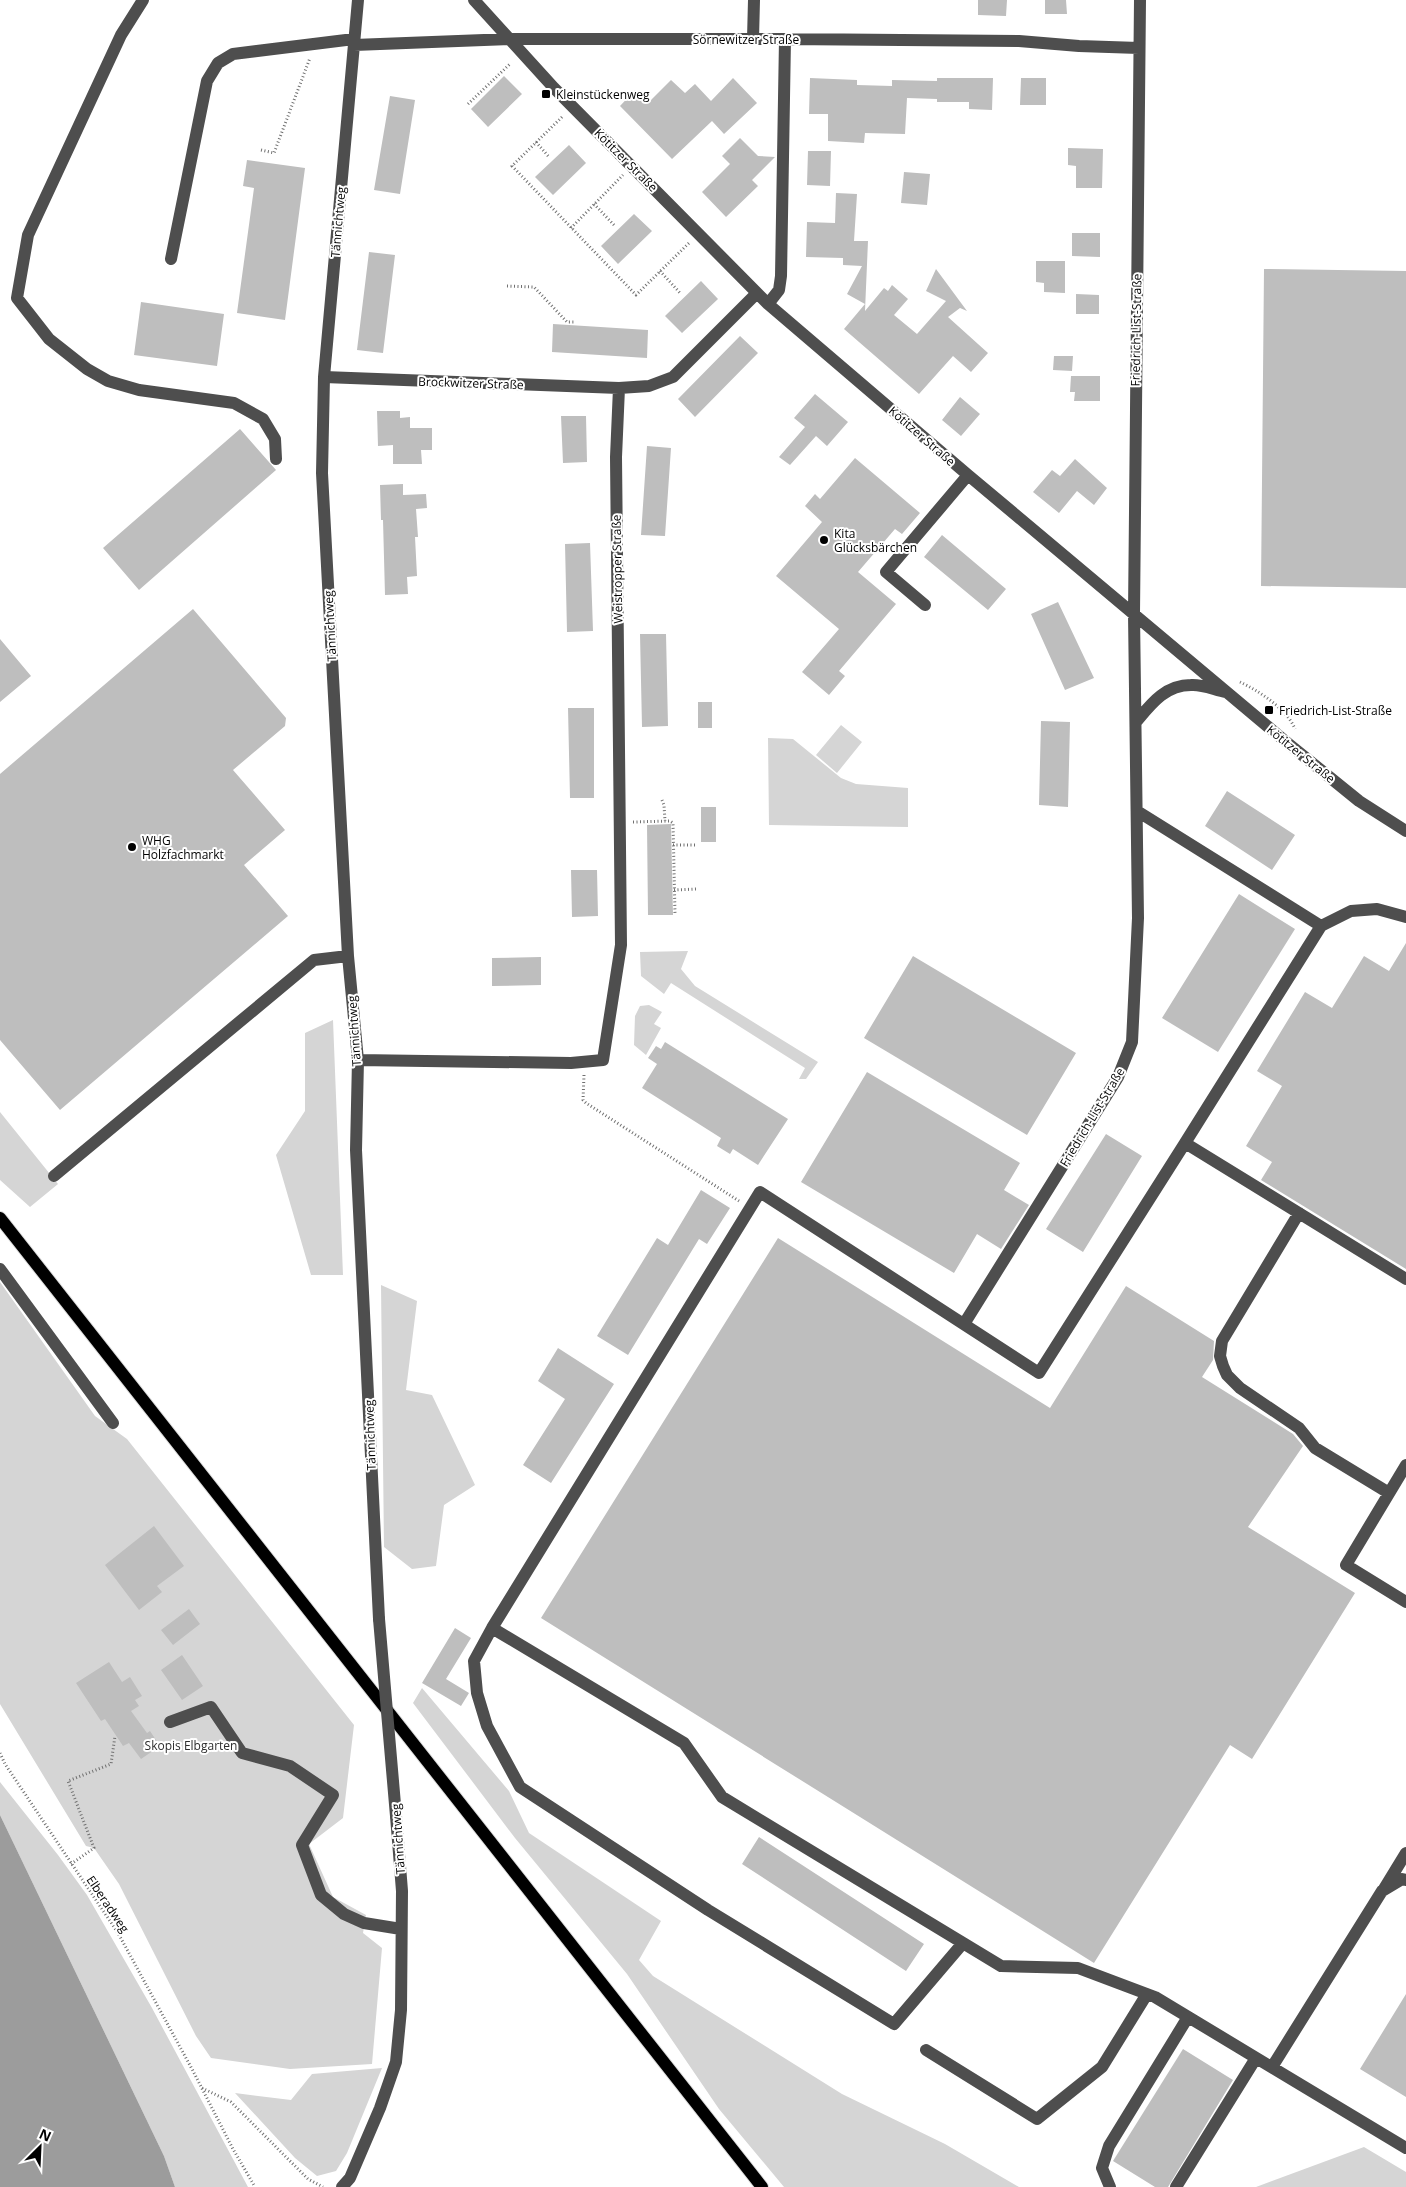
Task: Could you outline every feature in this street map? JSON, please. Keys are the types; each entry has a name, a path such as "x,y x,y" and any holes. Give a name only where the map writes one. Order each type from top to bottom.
{"main road":[{"path":"0,1218 762,2187"}],"street":[{"path":"143,0 121,35 28,235 17,298 50,339 108,381 139,390 234,403 262,419 275,439 276,459"},
{"name":"Tännichtweg","path":"342,2187 350,2178 380,2108 396,2062 401,2010 402,1891 379,1619 356,1150 358,1060 348,956 322,473 324,377 358,0"},
{"name":"Kötitzer Straße","path":"474,0 573,106 768,304 968,476 1285,741 1359,801 1406,830"},
{"path":"753,39 754,0"},
{"name":"Friedrich-List-Straße","path":"964,1324 1118,1077 1132,1042 1138,918 1134,614 1140,0"},
{"name":"Sörnewitzer Straße","path":"171,259 207,81 218,63 233,54 335,40 354,42 512,39 1019,41 1139,48"},
{"path":"768,304 780,290 781,276 785,39"},
{"path":"618,388 649,386 673,378 757,292"},
{"name":"Brockwitzer Straße","path":"324,377 618,388"},
{"name":"Weistropper Straße","path":"584,1062 604,1060 621,945 616,457 618,388"},
{"path":"925,605 886,572 968,476"},
{"path":"1136,722 1158,697 1174,688 1192,684 1229,693"},
{"path":"1137,811 1321,926"},
{"path":"963,1943 894,2024 708,1910 520,1787 487,1726 476,1693 474,1661 492,1628 760,1192 1039,1373 1186,1143 1321,926 1351,911 1377,909 1406,917"},
{"path":"54,1176 314,960 348,956"},
{"path":"358,1060 584,1062"},
{"path":"1186,1143 1406,1279"},
{"path":"1300,1213 1222,1341 1220,1356 1223,1366 1227,1375 1240,1388 1299,1428 1315,1448 1389,1493"},
{"path":"0,1269 113,1423"},
{"path":"1406,1465 1346,1565 1406,1602"},
{"path":"492,1628 684,1743 722,1796 1001,1966 1078,1968 1147,1994 1406,2146"},
{"path":"170,1722 211,1707 242,1753 290,1766 333,1795 302,1845 321,1895 344,1914 364,1923 401,1929"},
{"path":"1272,2067 1406,1853"},
{"path":"1382,1891 1402,1879 1406,1880"},
{"path":"926,2050 1037,2119 1102,2067 1147,1994"},
{"path":"1110,2187 1102,2168 1109,2146 1188,2017"},
{"path":"1176,2187 1256,2058"}],"path":[{"path":"261,150 274,153 316,44"},
{"path":"468,104 523,51"},
{"path":"573,106 512,166 570,228 636,295 698,233"},
{"path":"536,142 550,157"},
{"path":"570,228 632,166"},
{"path":"594,204 615,226"},
{"path":"660,271 681,294"},
{"path":"507,286 534,287 567,322 574,322"},
{"path":"1238,682 1256,690 1281,711 1295,728 1285,741"},
{"path":"662,800 665,821"},
{"path":"620,823 665,821 673,823 675,914"},
{"path":"674,845 697,845"},
{"path":"674,890 697,889"},
{"path":"584,1062 583,1100 750,1208"},
{"path":"71,1864 94,1848 68,1781 111,1764 115,1736"},
{"name":"Elberadweg","path":"0,1753 5,1764 118,1933 255,2187"},
{"path":"202,2088 231,2102 308,2179 323,2187"}],"green space":[{"path":"841,725 862,742 837,773 816,755"},
{"path":"768,738 793,739 841,778 856,784 908,788 908,827 769,825"},
{"path":"688,951 681,969 695,986 818,1062 806,1079 799,1079 805,1068 671,983 664,994 641,976 640,952"},
{"path":"649,1005 662,1012 654,1024 661,1028 646,1055 634,1045 635,1016 640,1006"},
{"path":"333,1020 343,1275 311,1275 276,1155 305,1111 305,1033"},
{"path":"0,1112 58,1184 30,1207 0,1180"},
{"name":"Skopis Elbgarten","path":"0,1282 95,1416 127,1439 354,1725 343,1818 309,1844 333,1897 366,1915 363,1933 382,1948 372,2064 290,2069 211,2058 196,2036 119,1884 94,1848 86,1846 0,1704"},
{"path":"381,1285 417,1301 406,1390 432,1395 475,1485 444,1505 436,1566 412,1569 384,1547"},
{"path":"422,1688 509,1791 529,1833 661,1921 639,1960 653,1976 842,2094 945,2144 1019,2187 784,2187 719,2109 627,1974 515,1838 413,1703"},
{"path":"0,1782 87,1895 152,2008 248,2187 175,2187 164,2156 0,1815"},
{"path":"382,2068 347,2153 336,2171 317,2176 295,2158 235,2093 291,2100 312,2074"},
{"path":"1364,2147 1406,2172 1406,2187 1256,2187"}],"shaded area":[{"path":"0,1815 164,2156 175,2187 0,2187"}],"building":[{"path":"978,0 1007,0 1006,16 978,15"},
{"path":"1045,0 1066,0 1067,14 1045,14"},
{"path":"504,76 522,94 488,127 471,109"},
{"path":"733,78 757,103 724,134 712,121 672,159 620,106 635,90 648,103 671,80 685,93 695,84 711,101"},
{"path":"810,78 857,80 857,85 892,86 892,80 937,81 937,78 993,78 992,110 969,109 969,102 937,102 937,99 907,98 905,134 865,133 864,143 828,141 828,114 809,114"},
{"path":"1021,78 1046,78 1046,105 1020,105"},
{"path":"390,96 415,100 400,194 374,190"},
{"path":"740,138 758,156 775,157 752,180 758,186 726,217 702,192 730,164 722,156"},
{"path":"569,145 586,163 553,195 535,177"},
{"path":"1068,148 1103,149 1102,188 1076,188 1076,166 1068,165"},
{"path":"808,151 831,151 830,186 807,185"},
{"path":"247,160 305,168 285,320 237,313 254,188 243,186"},
{"path":"904,172 930,174 927,205 901,203"},
{"path":"836,193 857,194 854,241 868,241 865,311 884,288 888,291 892,285 908,299 894,315 917,334 946,301 926,291 936,269 967,311 960,308 948,317 988,353 971,372 953,356 919,394 844,329 865,304 847,294 862,266 843,265 843,258 806,257 807,222 835,223"},
{"path":"634,214 652,231 618,264 601,246"},
{"path":"1072,233 1100,233 1100,257 1072,256"},
{"path":"369,252 395,255 383,353 357,350"},
{"path":"1036,261 1065,261 1065,293 1044,292 1044,283 1036,282"},
{"path":"1264,269 1406,271 1406,588 1261,586"},
{"path":"701,281 718,299 682,333 665,316"},
{"path":"1076,294 1099,295 1099,314 1076,314"},
{"path":"141,302 224,314 217,366 134,355"},
{"path":"553,324 648,330 647,358 552,352"},
{"path":"740,336 758,353 695,417 678,399"},
{"path":"1054,356 1073,356 1072,371 1053,370"},
{"path":"1071,376 1100,376 1100,401 1074,401 1075,392 1070,392"},
{"path":"815,394 848,422 827,446 816,436 790,465 779,457 805,427 794,418"},
{"path":"960,397 980,414 961,436 942,420"},
{"path":"377,411 400,411 400,418 410,417 410,428 432,428 432,450 421,450 422,464 393,464 393,445 378,446"},
{"path":"561,416 586,416 587,462 563,463"},
{"path":"240,429 276,470 139,590 103,548"},
{"path":"647,446 671,448 665,536 641,535"},
{"path":"855,458 920,513 902,534 895,529 858,572 896,604 839,671 845,676 829,695 802,672 839,629 776,576 822,522 805,506 815,494 820,499"},
{"path":"1075,459 1107,488 1094,505 1077,491 1059,513 1033,492 1052,470 1060,476"},
{"path":"403,484 403,495 426,494 427,508 416,509 418,537 415,537 417,576 407,577 408,594 385,595 380,485"},
{"path":"942,535 1006,589 988,610 924,557"},
{"path":"590,543 593,631 567,632 565,544"},
{"path":"1058,602 1094,678 1065,690 1031,614"},
{"name":"WHG Holzfachmarkt","path":"193,609 286,718 285,726 233,770 285,830 244,865 288,916 60,1110 0,1040 0,774"},
{"path":"640,634 666,634 668,726 642,727"},
{"path":"0,639 31,676 0,702"},
{"path":"698,702 712,702 712,728 698,728"},
{"path":"568,708 594,708 594,798 570,798"},
{"path":"1041,721 1070,722 1068,807 1039,805"},
{"path":"1227,791 1295,835 1272,870 1205,826"},
{"path":"701,807 716,807 716,842 701,842"},
{"path":"671,824 673,915 648,915 647,825"},
{"path":"571,870 597,870 598,916 572,917"},
{"path":"1239,894 1295,929 1218,1052 1162,1018"},
{"path":"1406,943 1406,1269 1261,1180 1272,1162 1246,1146 1282,1086 1257,1071 1305,992 1332,1008 1364,956 1389,971"},
{"path":"913,956 1076,1053 1027,1135 864,1038"},
{"path":"541,957 541,985 492,986 492,958"},
{"path":"665,1042 788,1119 758,1165 733,1149 730,1154 717,1146 721,1138 642,1088 657,1064 648,1058 656,1046 661,1049"},
{"path":"867,1072 1020,1163 1004,1190 1029,1205 1001,1249 977,1234 954,1273 801,1182"},
{"path":"1106,1134 1142,1156 1083,1252 1046,1229"},
{"path":"701,1190 730,1208 707,1244 699,1239 628,1355 597,1336 657,1238 668,1245"},
{"path":"778,1238 1050,1408 1126,1286 1214,1341 1213,1360 1202,1377 1293,1434 1303,1446 1248,1527 1355,1593 1252,1759 1230,1745 1094,1963 541,1618"},
{"path":"558,1348 614,1384 551,1483 523,1465 565,1399 538,1381"},
{"path":"154,1526 184,1566 157,1586 162,1592 139,1610 105,1565"},
{"path":"189,1609 200,1624 173,1645 161,1630"},
{"path":"455,1628 471,1638 446,1679 469,1693 461,1706 422,1683"},
{"path":"182,1655 203,1686 182,1700 161,1670"},
{"path":"109,1662 122,1682 130,1677 142,1696 135,1700 139,1706 131,1711 147,1733 150,1731 160,1746 141,1759 129,1743 123,1746 105,1719 101,1721 76,1683"},
{"path":"759,1837 924,1944 906,1971 742,1864"},
{"path":"1406,1994 1406,2097 1360,2069"},
{"path":"1183,2049 1233,2080 1168,2187 1155,2187 1113,2161"}],"place":[{"name":"Kleinstückenweg","path":"546,94"},
{"name":"Kita Glücksbärchen","path":"824,540"},
{"name":"Friedrich-List-Straße","path":"1269,710"},
{"name":"WHG Holzfachmarkt","path":"132,847"}]}
